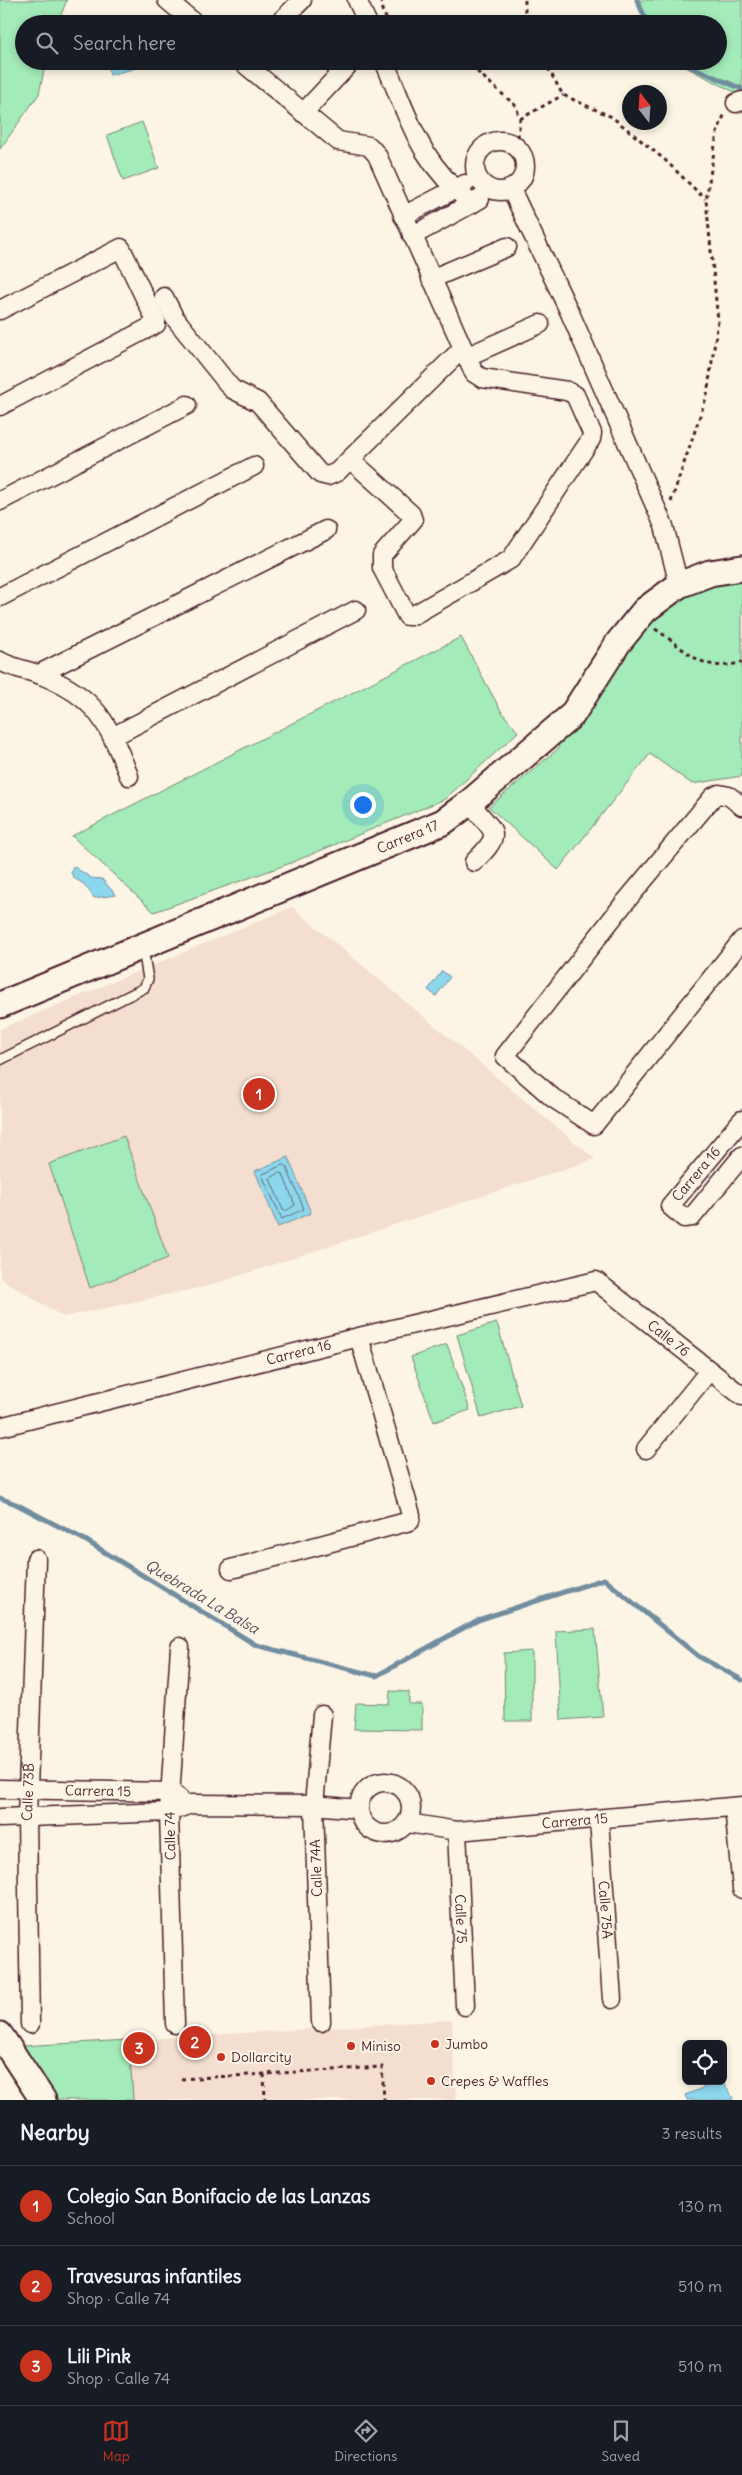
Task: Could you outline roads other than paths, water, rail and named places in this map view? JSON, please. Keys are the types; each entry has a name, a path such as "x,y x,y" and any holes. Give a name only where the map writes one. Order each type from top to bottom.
{"street":[{"path":"287,15 302,0"},
{"path":"357,0 364,15"},
{"path":"177,3 188,15"},
{"path":"252,70 338,141 368,146 377,155 474,373 482,378 566,391 575,396 592,433 591,439 511,559 412,616 407,616 382,568 381,561 382,555 413,520 411,514 350,459"},
{"path":"303,113 344,70"},
{"path":"388,70 417,142 433,166 455,190 472,204"},
{"path":"412,236 472,204 502,190 519,183 525,169 523,154 517,147 508,142 498,140 488,143 480,150 475,159 474,169 477,178 484,186 502,190 570,313 664,526 679,585"},
{"path":"403,216 477,178"},
{"path":"431,279 507,247"},
{"path":"0,310 121,248 156,324 0,406"},
{"path":"164,297 174,317 232,389 258,402 320,474 328,476 337,472 464,352 540,324"},
{"path":"0,501 187,405"},
{"path":"0,598 254,466"},
{"path":"39,674 326,530"},
{"name":"Carrera 17","path":"0,1005 443,822 470,802 572,715 618,643 645,610 679,585 710,572 742,568"},
{"path":"114,736 356,610"},
{"path":"0,661 67,686 89,701 114,736 129,776"},
{"path":"742,806 729,796 718,794 713,797 622,906 505,1056 553,1098 594,1125 742,940"},
{"path":"470,802 492,825 493,838 489,848 474,862"},
{"name":"Carrera 16","path":"742,1120 670,1206 688,1219 742,1156"},
{"name":"Carrera 16","path":"0,1427 359,1337 596,1281"},
{"name":"Calle 76","path":"596,1281 742,1396"},
{"path":"231,1569 410,1521 411,1514 359,1337"},
{"path":"646,1449 708,1371"},
{"name":"Calle 73B","path":"30,2024 27,1816 36,1559"},
{"name":"Calle 74","path":"174,2024 169,1812 180,1647"},
{"name":"Calle 74A","path":"321,2022 314,1805 322,1715"},
{"path":"388,1782 404,1789 410,1797 412,1806 408,1823 395,1833 378,1834 364,1825 359,1809 364,1793 370,1786 388,1782"},
{"name":"Carrera 15","path":"0,1789 170,1792 191,1804"},
{"name":"Carrera 15","path":"0,1818 169,1812 191,1804 314,1805 359,1809"},
{"path":"738,1806 742,1889"},
{"name":"Carrera 15","path":"408,1823 457,1831 599,1820 738,1806"},
{"name":"Calle 75A","path":"599,1820 612,1999"},
{"name":"Calle 75","path":"457,1831 465,2006"},
{"path":"0,2035 42,2100"},
{"path":"0,2067 24,2100"}],"lane":[{"path":"0,1060 144,988 148,979 143,946"}],"water":[{"path":"109,70 129,70 110,75"},
{"path":"73,866 91,878 102,879 116,895 94,898 84,884 75,879 71,873"},
{"path":"442,971 450,977 436,996 428,990"},
{"path":"288,1157 311,1213 278,1227 255,1171"},
{"path":"710,2085 725,2085 733,2098 732,2100 687,2100 685,2095"}],"waterway":[{"path":"637,0 644,15"},
{"path":"699,70 742,89"},
{"name":"Quebrada La Balsa","path":"0,1498 16,1504 85,1540 256,1645 376,1676 478,1620 604,1579 698,1656 742,1680"}],"place":[{"name":"Colegio San Bonifacio de las Lanzas","path":"259,1094"},
{"name":"Travesuras infantiles","path":"195,2042"},
{"name":"Jumbo","path":"435,2044"},
{"name":"Miniso","path":"351,2046"},
{"name":"Lili Pink","path":"139,2048"},
{"name":"Dollarcity","path":"221,2057"},
{"name":"Crepes & Waffles","path":"431,2081"}]}
